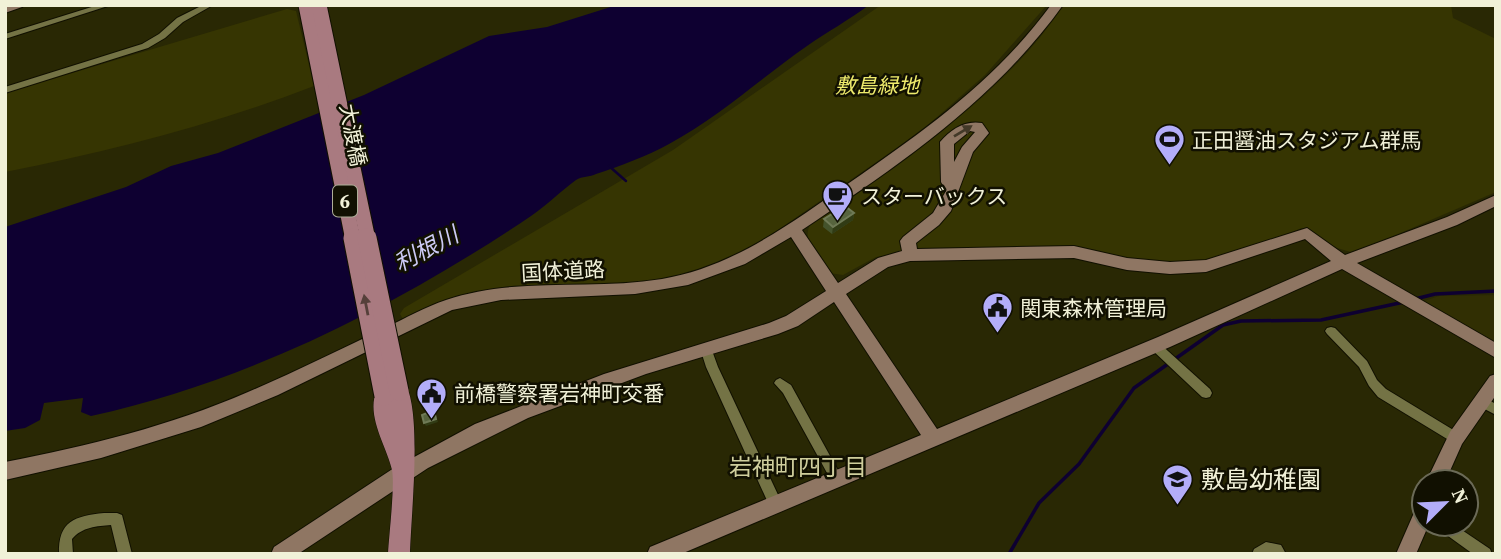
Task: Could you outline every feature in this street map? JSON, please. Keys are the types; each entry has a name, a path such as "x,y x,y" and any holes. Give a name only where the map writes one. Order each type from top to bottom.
{"main road":[{"name":"大渡橋","path":"306,5 391,393"},
{"name":"大渡橋","path":"319,5 391,393"},
{"name":"6","path":"391,393 387,427 402,472 399,554"}],"street":[{"path":"5,10 19,5"},
{"path":"5,37 107,5"},
{"path":"5,90 145,46 162,36 180,20 209,5"},
{"name":"国体道路","path":"5,471 83,455 252,398 449,306 496,295 634,288 685,280 741,260 794,229 943,125 993,82 1036,36 1058,5"},
{"path":"910,255 908,241 944,211 952,190"},
{"path":"657,554 682,549 775,503 1154,345 1343,262 1452,221 1496,200"},
{"path":"794,229 932,437"},
{"path":"281,554 402,472 445,448 617,375 792,321 835,290 883,262 910,255 1074,252 1127,264 1170,268 1206,266 1307,233 1343,262 1496,351"},
{"path":"1331,331 1363,364 1382,393 1456,438"},
{"path":"1154,345 1206,393"},
{"path":"706,348 712,367 775,503"},
{"path":"1442,468 1456,438 1488,406 1496,381"},
{"path":"780,383 787,389 835,478"},
{"path":"66,554 66,536 71,529 111,518 117,519 120,524 125,554"},
{"path":"1462,538 1485,554"},
{"path":"1259,554 1266,549 1278,552"}],"shaded area":[{"path":"1496,295 1496,342 1489,341 1421,302 1439,296"}],"green space":[{"name":"敷島緑地","path":"881,5 1047,5 985,75 920,132 759,243 712,268 662,281 479,293 404,321 400,314 404,308 673,150"},
{"path":"1064,5 1451,5 1453,18 1496,39 1496,192 1354,253 1337,248 1302,228 1230,256 1192,263 924,252 876,257 843,275 829,273 809,243 808,230 811,223 915,151 980,99 1039,39"},
{"path":"287,9 296,11 314,86 161,136 5,172 5,93"}],"water":[{"name":"利根川","path":"617,5 869,5 807,46 723,110 687,133 643,157 576,180 531,216 480,249 375,310 320,337 208,383 91,416 81,412 83,398 44,403 40,420 25,428 5,431 5,227 126,187 171,166 218,153 364,95 489,36 547,27"}],"building":[{"path":"845,206 854,213 833,227 824,219"},
{"path":"434,410 436,419 424,423 422,415"}],"waterway":[{"path":"609,166 626,181"},
{"path":"1415,299 1435,294 1496,291"},
{"path":"1009,554 1039,503 1079,464 1134,388 1223,325 1241,321 1321,320 1404,302"}],"place":[{"name":"正田醤油スタジアム群馬","path":"1169,167"},
{"name":"スターバックス","path":"838,223"},
{"name":"関東森林管理局","path":"997,335"},
{"name":"前橋警察署岩神町交番","path":"431,420"},
{"name":"敷島幼稚園","path":"1178,506"}],"district":[{"name":"岩神町四丁目","path":"798,467"}]}
